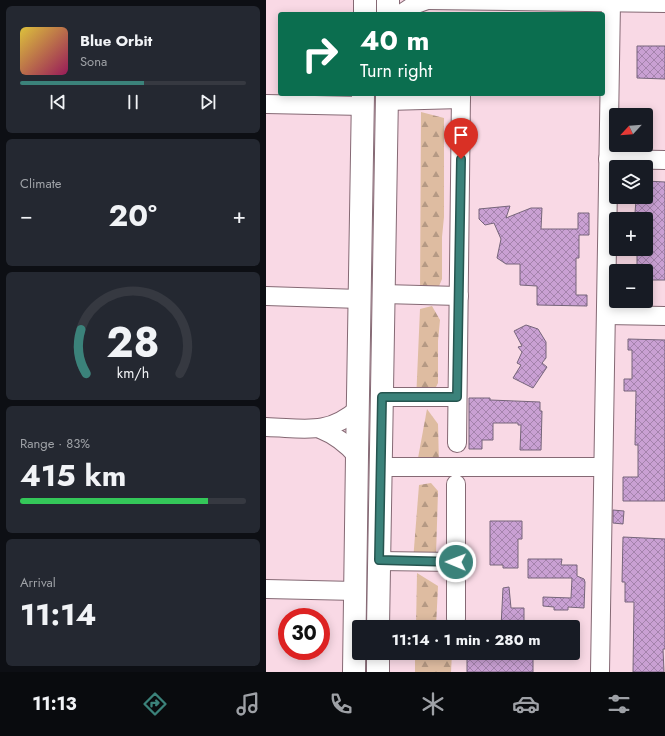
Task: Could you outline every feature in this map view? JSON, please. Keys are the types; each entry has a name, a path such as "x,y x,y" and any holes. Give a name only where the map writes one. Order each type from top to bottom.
{"main road":[{"path":"365,0 365,12"},
{"path":"388,0 388,12"},
{"path":"378,620 387,98"},
{"path":"354,672 363,100"},
{"path":"361,189 365,186 370,187 373,190 377,234 384,258"},
{"path":"357,456 366,501 369,506 374,509 380,507"},
{"path":"378,660 378,672"}],"street":[{"path":"404,12 416,4 426,0 665,3"},
{"path":"600,672 611,2"},
{"path":"387,98 461,96 457,443"},
{"path":"266,104 363,100"},
{"path":"608,159 665,160"},
{"path":"383,294 459,296"},
{"path":"266,296 360,300"},
{"path":"606,315 665,316"},
{"path":"382,397 457,397"},
{"path":"320,429 341,422 358,409"},
{"path":"266,427 320,429 341,439 357,456"},
{"path":"381,467 603,467"},
{"path":"456,484 456,619"},
{"path":"379,560 456,562"},
{"path":"266,589 356,591"}],"green space":[{"path":"421,112 444,118 444,217 442,237 442,279 437,291 420,297"},
{"path":"432,306 440,320 438,341 438,383 432,395 416,401 420,309"},
{"path":"427,409 438,424 439,465 416,469"},
{"path":"431,483 438,491 436,555 413,561 419,485"},
{"path":"417,573 438,586 436,620 416,620"},
{"path":"415,660 452,660 451,672 415,672"}],"building":[{"path":"637,46 665,46 665,79 637,78"},
{"path":"653,181 665,182 665,280 653,280 653,264 637,264 637,256 653,256 653,212 635,212 636,204 653,204"},
{"path":"510,206 506,218 531,208 542,208 541,229 578,229 578,213 589,213 589,235 579,235 579,258 576,258 576,295 587,295 587,306 537,305 537,286 520,285 520,264 506,264 497,258 501,239 494,223 485,225 479,219 479,209"},
{"path":"526,325 538,329 546,342 546,358 542,363 547,367 533,388 513,378 521,365 517,363 522,352 518,347 522,346 514,331"},
{"path":"628,339 665,340 665,501 623,501 623,477 638,477 638,445 635,445 636,391 624,391 624,379 632,379 632,350 628,350"},
{"path":"469,398 540,402 540,411 542,411 541,450 520,450 521,425 518,425 518,423 493,423 493,440 482,440 482,449 469,449"},
{"path":"613,510 624,511 623,524 613,523"},
{"path":"490,521 522,521 522,539 518,539 518,568 503,568 503,565 490,565"},
{"path":"623,537 665,539 664,672 633,672 634,602 625,602 625,582 622,582"},
{"path":"528,559 562,559 561,565 577,565 577,576 584,579 585,582 584,608 568,607 568,610 554,610 554,607 543,606 543,597 571,598 572,578 528,578"},
{"path":"509,587 511,608 524,608 524,620 501,620 503,588"},
{"path":"467,660 533,660 533,672 467,672"}],"route":[{"path":"456,562 379,560 382,397 457,397 461,159"}]}
